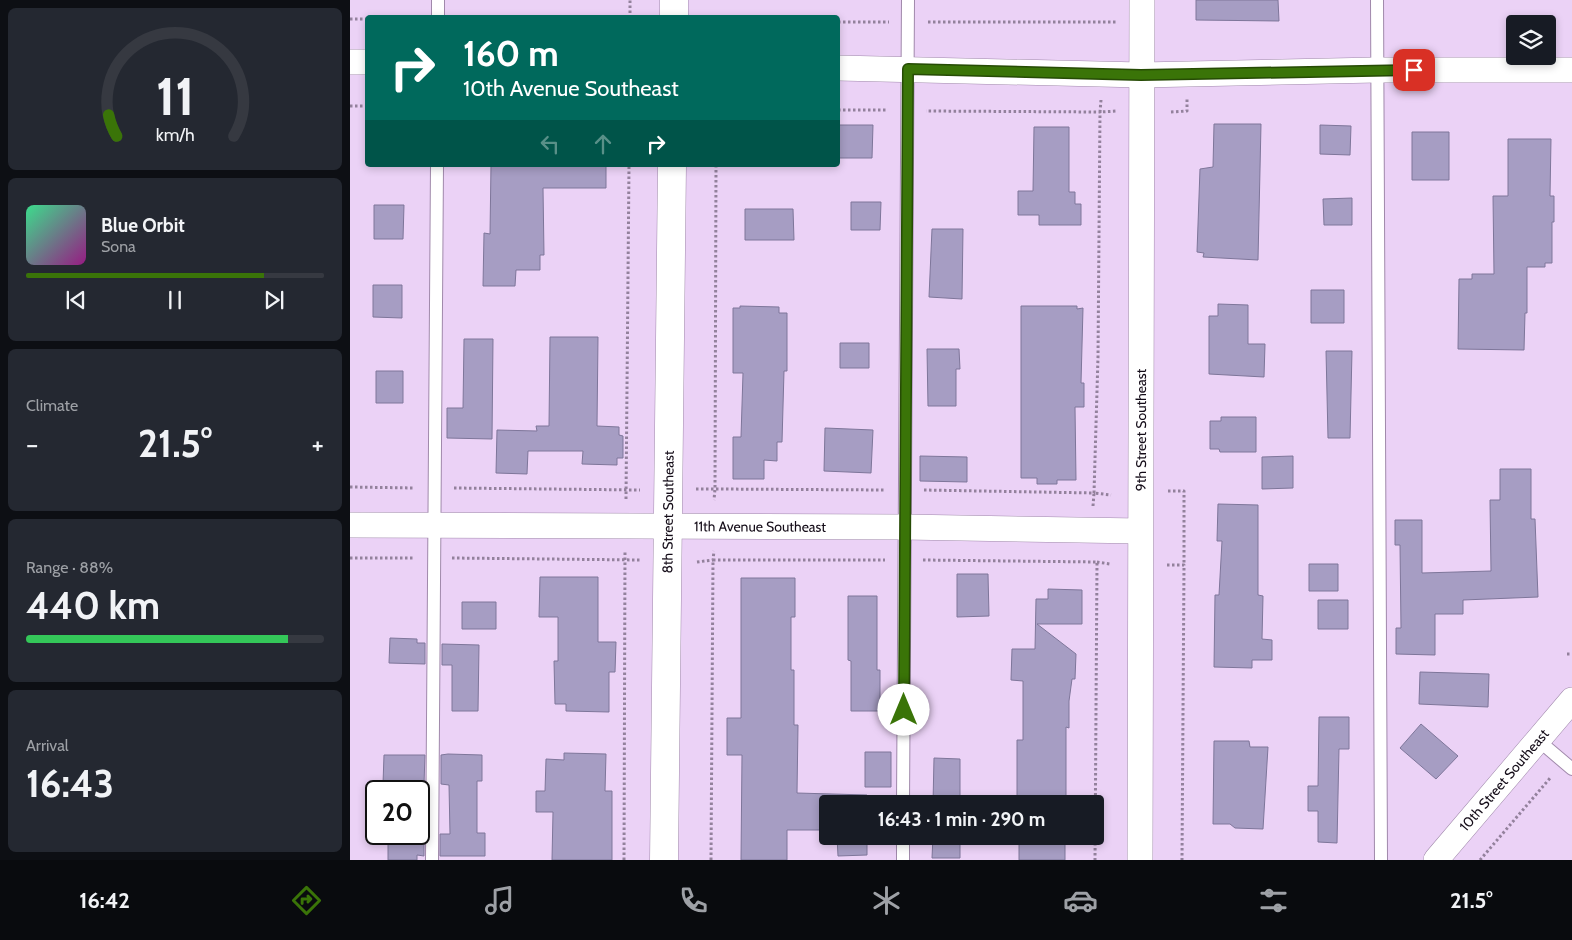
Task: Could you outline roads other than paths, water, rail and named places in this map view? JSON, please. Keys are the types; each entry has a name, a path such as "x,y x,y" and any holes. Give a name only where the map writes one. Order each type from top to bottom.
{"main road":[{"path":"674,0 674,15"},
{"name":"8th Street Southeast","path":"664,860 672,167"}],"street":[{"name":"9th Street Southeast","path":"1140,860 1142,0"},
{"path":"350,62 365,62"},
{"path":"840,68 1141,75 1376,70 1572,70"},
{"name":"11th Avenue Southeast","path":"350,525 904,527 1140,531"},
{"name":"10th Street Southeast","path":"1436,860 1572,700"}],"lane":[{"path":"438,0 438,15"},
{"path":"903,795 908,0"},
{"path":"1377,0 1381,860"},
{"path":"432,860 437,167"},
{"path":"1538,740 1568,766"},
{"path":"903,845 903,860"}]}
